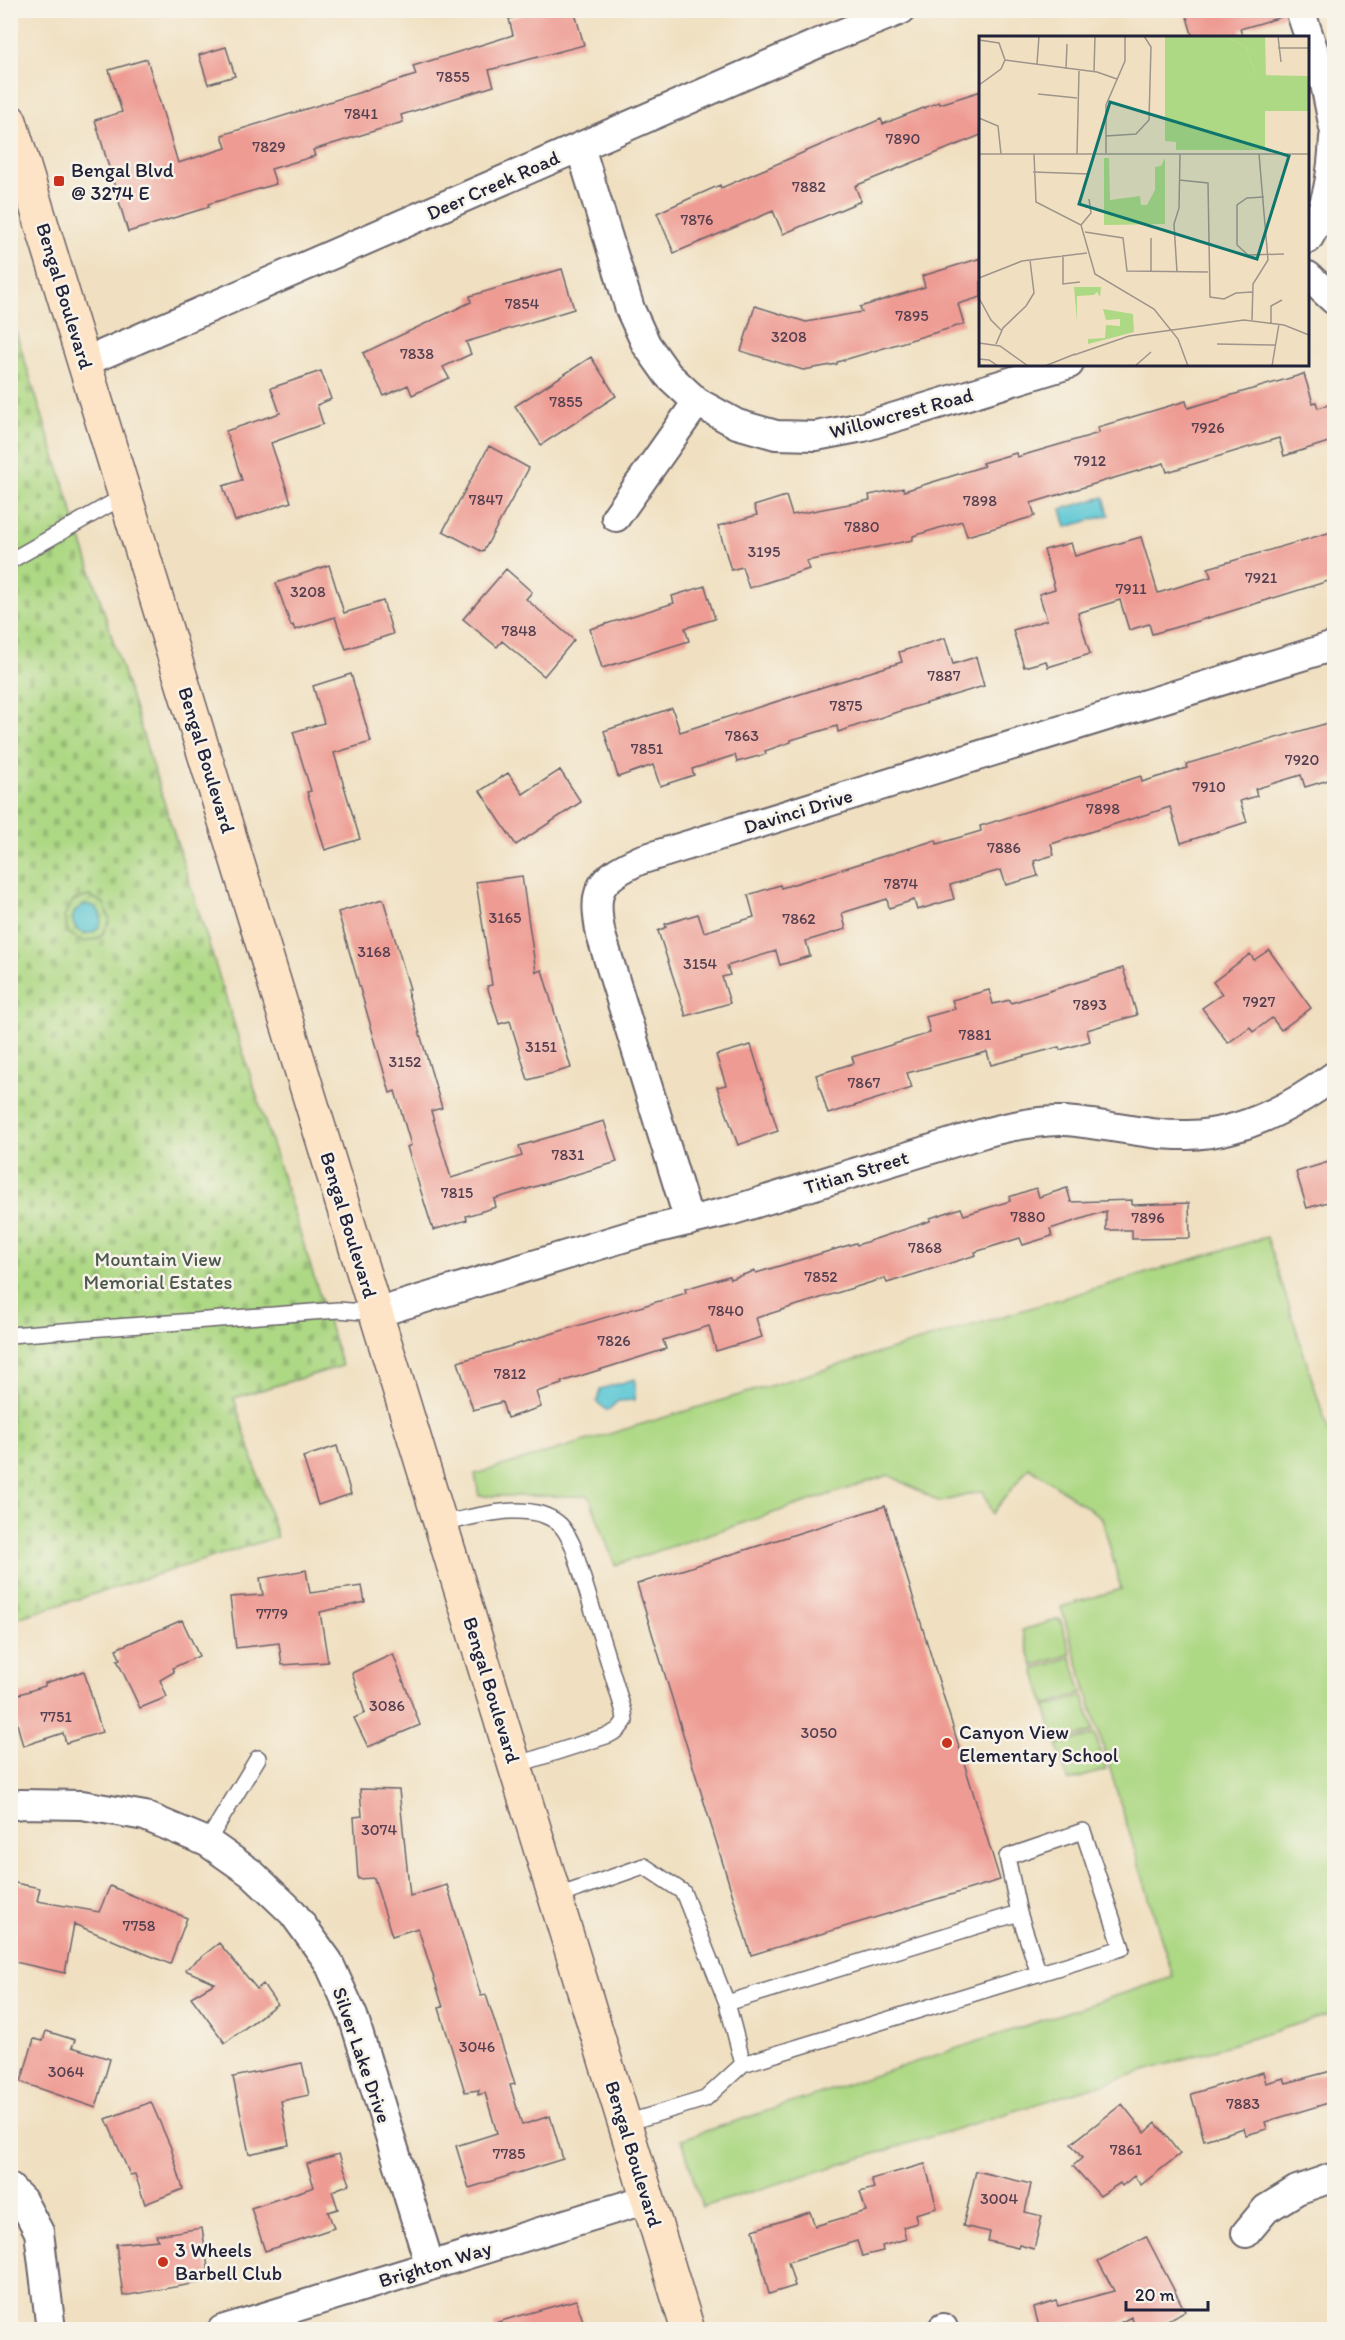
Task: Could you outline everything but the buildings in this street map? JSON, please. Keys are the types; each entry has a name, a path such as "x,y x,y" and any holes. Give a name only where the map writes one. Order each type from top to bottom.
{"main road":[{"name":"Bengal Boulevard","path":"10,121 688,2330"}],"street":[{"name":"Deer Creek Road","path":"85,362 828,39 901,10"},
{"path":"1300,10 1309,36"},
{"path":"1309,37 1325,84 1335,128"},
{"path":"1309,237 1316,226 1332,179 1335,138"},
{"name":"Willowcrest Road","path":"580,147 630,309 646,344 668,375 697,402 737,424 776,435 816,436 863,427 1062,366"},
{"path":"1309,277 1335,300"},
{"path":"616,517 697,402"},
{"name":"Davinci Drive","path":"689,1221 601,935 596,909 601,886 615,871 640,860 1335,646"},
{"name":"Titian Street","path":"376,1313 642,1232 730,1211 984,1133 1022,1124 1063,1121 1145,1133 1190,1135 1233,1128 1277,1113 1309,1095 1335,1076"},
{"name":"Silver Lake Drive","path":"10,1806 21,1804 82,1805 145,1816 207,1842 251,1873 293,1913 328,1961 353,2016 430,2266"},
{"path":"1246,2233 1266,2209 1297,2190 1335,2177"},
{"path":"10,2188 22,2200 39,2232 51,2330"},
{"name":"Brighton Way","path":"222,2330 647,2199"}],"lane":[{"path":"10,561 126,495"},
{"path":"10,1335 338,1310 376,1313"},
{"path":"441,1524 500,1512 528,1511 548,1515 560,1524 577,1557 625,1721 618,1730 609,1735 516,1766"},
{"path":"207,1842 258,1758"},
{"path":"626,2124 705,2098 742,2064 1039,1974 1122,1948 1083,1831 1007,1857 1019,1913 1039,1974"},
{"path":"555,1897 644,1866 683,1892 727,2003 742,2064"},
{"path":"727,2003 1019,1913"}],"green space":[{"name":"Mountain View Memorial Estates","path":"10,314 342,1366 234,1398 277,1537 11,1620"},
{"path":"89,896 104,903 110,921 101,937 85,942 69,934 64,917 73,901"},
{"path":"1267,1237 1334,1449 1334,2013 702,2207 682,2139 1173,1977 1061,1607 1121,1589 1102,1518 1029,1467 992,1514 983,1491 940,1502 889,1475 615,1565 589,1496 479,1496 475,1474"},
{"path":"1060,1619 1071,1654 1033,1666 1022,1630"},
{"path":"1071,1657 1082,1693 1045,1705 1034,1669"},
{"path":"1083,1696 1094,1731 1056,1743 1045,1707"},
{"path":"1095,1734 1106,1770 1068,1781 1057,1745"}],"water":[{"path":"1104,497 1109,515 1066,527 1061,509"},
{"path":"87,905 97,909 101,919 97,929 87,933 77,929 73,919 77,909"},
{"path":"635,1379 635,1400 618,1401 607,1411 597,1401 600,1389"}],"place":[{"name":"Bengal Blvd @ 3274 E","path":"59,181"},
{"name":"Canyon View Elementary School","path":"947,1743"},
{"name":"3 Wheels Barbell Club","path":"163,2262"}]}
